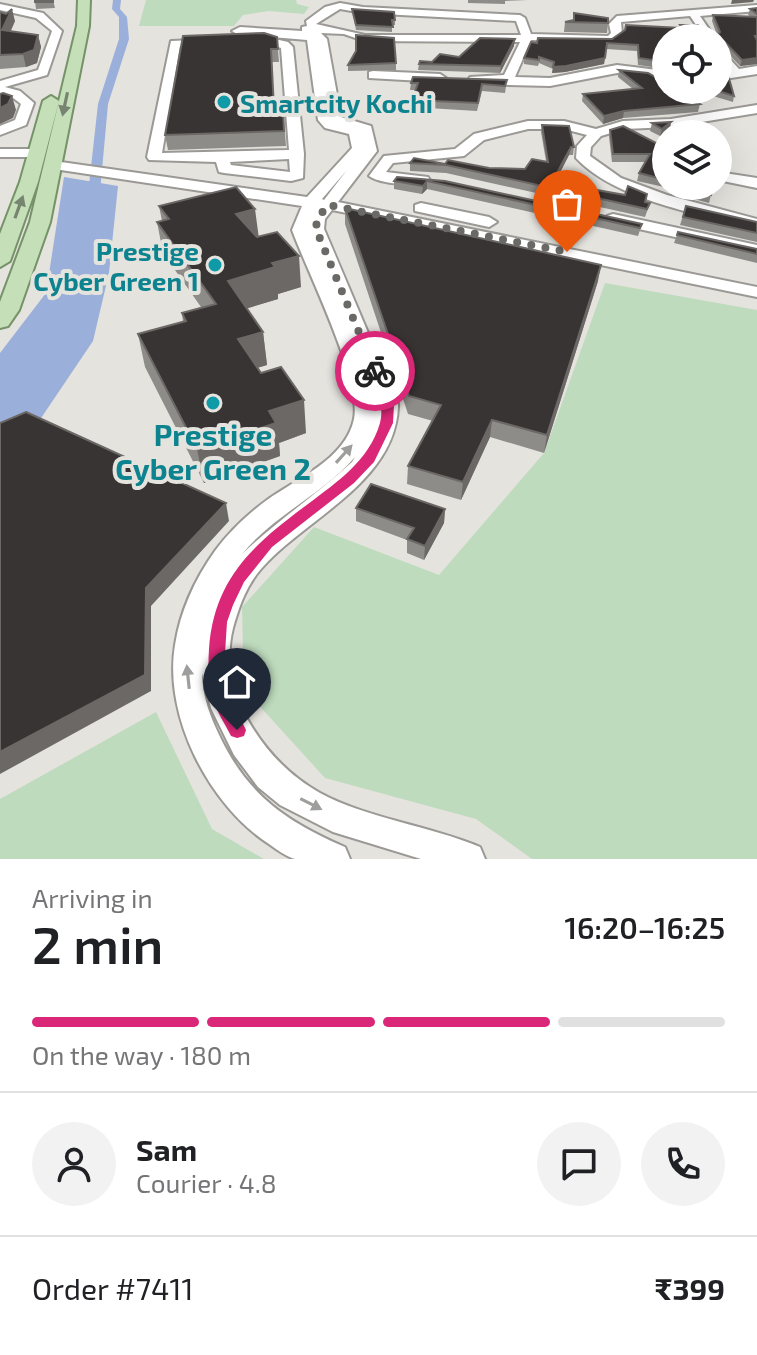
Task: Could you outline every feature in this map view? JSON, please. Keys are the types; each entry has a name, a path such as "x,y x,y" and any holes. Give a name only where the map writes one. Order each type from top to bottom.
{"main road":[{"path":"0,261 29,182 71,27 73,0"},
{"path":"0,321 8,310 62,162 83,26 84,0"}],"street":[{"path":"315,30 310,23 333,5 363,10 520,18 527,38 508,78 503,80"},
{"path":"0,7 27,11 52,21 57,31 43,72 0,87"},
{"path":"289,28 345,31 364,38 611,39 617,34 614,24 617,19 757,8"},
{"path":"693,13 700,24"},
{"path":"320,70 321,39 317,35 237,31 309,36 313,40 320,70 327,123 355,131 360,148 324,199 316,229 349,329 388,405 386,423 369,459 349,480 251,527 215,568 192,619 187,675 199,729 223,777 240,799 275,830 305,848 333,859"},
{"path":"610,70 611,39"},
{"path":"269,40 286,46 297,160 161,159 153,155 175,43 269,40"},
{"path":"732,68 736,73"},
{"path":"290,72 320,70"},
{"path":"373,75 550,82 610,70 652,74"},
{"path":"732,74 757,70"},
{"path":"0,87 28,103 21,122 0,131"},
{"path":"294,109 327,108"},
{"path":"445,181 376,176 389,159 459,153 479,137 528,125 564,125 596,133 623,125 671,123 757,109"},
{"path":"623,125 646,140"},
{"path":"596,133 584,146 583,158 616,181 652,189"},
{"path":"0,153 34,157"},
{"path":"0,162 34,157"},
{"path":"222,158 224,169 249,172 297,160"},
{"path":"62,162 324,199 455,213 757,277"},
{"path":"732,179 757,183"},
{"path":"324,199 757,292"},
{"path":"687,200 757,224"},
{"path":"603,217 757,250"},
{"path":"292,509 238,578 219,622 216,669 221,698 249,754 291,794 315,807 372,829 442,848 468,859"},
{"path":"240,799 266,773"}],"green space":[{"path":"146,0 296,0 297,4 309,7 304,14 269,11 243,15 234,26 139,26"},
{"path":"605,283 757,310 757,859 532,859 476,819 325,778 244,689 242,607 314,527 439,575 544,453"},
{"path":"156,712 212,829 264,859 0,859 0,799"}],"water":[{"path":"64,177 118,186 109,273 93,341 33,430 0,445 0,353 46,293"}],"building":[{"path":"12,9 2,30 38,35 34,50 0,55 0,12 6,14"},
{"path":"352,9 394,12 393,27 356,25"},
{"path":"574,13 608,18 608,23 565,22 574,20"},
{"path":"713,15 757,17 757,58 742,60 732,50 732,24 717,24"},
{"path":"626,25 652,26 652,60 639,58 638,45 607,43 605,58 566,66 553,67 554,62 539,57 539,60 524,58 531,42 537,43 538,38 612,39 625,30"},
{"name":"Smartcity Kochi","path":"264,33 277,37 278,49 271,49 274,109 283,109 284,131 165,135 183,36"},
{"path":"356,35 394,38 396,63 348,65 356,51"},
{"path":"480,38 515,39 501,66 419,64 420,61 432,62 440,54 459,57"},
{"path":"619,70 652,75 652,104 700,104 624,111 604,116 583,94 642,88"},
{"path":"413,77 507,80 505,86 482,84 478,103 412,100 418,83 411,83"},
{"path":"0,94 12,96 8,104 0,108"},
{"path":"542,125 569,126 574,147 571,147 552,182 625,195 628,186 647,194 645,202 650,203 647,209 446,165 410,163 414,158 445,164 448,160 489,168 525,169 532,159 548,162"},
{"path":"623,126 652,141 652,176 639,173 650,154 613,154 610,130"},
{"path":"397,177 445,181 642,224 640,228 427,181 423,186 394,181"},
{"path":"236,187 255,209 236,214 257,237 277,232 299,256 272,263 275,267 228,281 263,332 238,339 261,373 281,367 304,400 269,411 276,423 197,449 138,334 186,321 182,313 216,304 157,222 169,219 159,206"},
{"path":"686,206 757,222 757,233 683,217"},
{"path":"345,208 601,265 547,435 492,420 463,482 408,466 441,405 409,396"},
{"path":"678,232 757,249 757,254 677,235"},
{"path":"26,412 226,503 146,588 145,675 0,752 0,423"},
{"path":"371,484 445,509 425,546 407,539 414,528 356,508"}],"waterway":[{"path":"93,203 103,104 124,39 123,17 116,9 117,0"}],"way so far":[{"path":"375,371 316,229 317,219 328,205 567,252"}],"place":[{"name":"Smartcity Kochi","path":"224,102"},
{"name":"Prestige Cyber Green 1","path":"215,265"},
{"name":"Prestige Cyber Green 2","path":"213,403"}],"route":[{"path":"237,730 221,698 216,669 219,622 225,605 238,578 267,543 349,480 369,459 386,423 388,405 375,371"}]}
